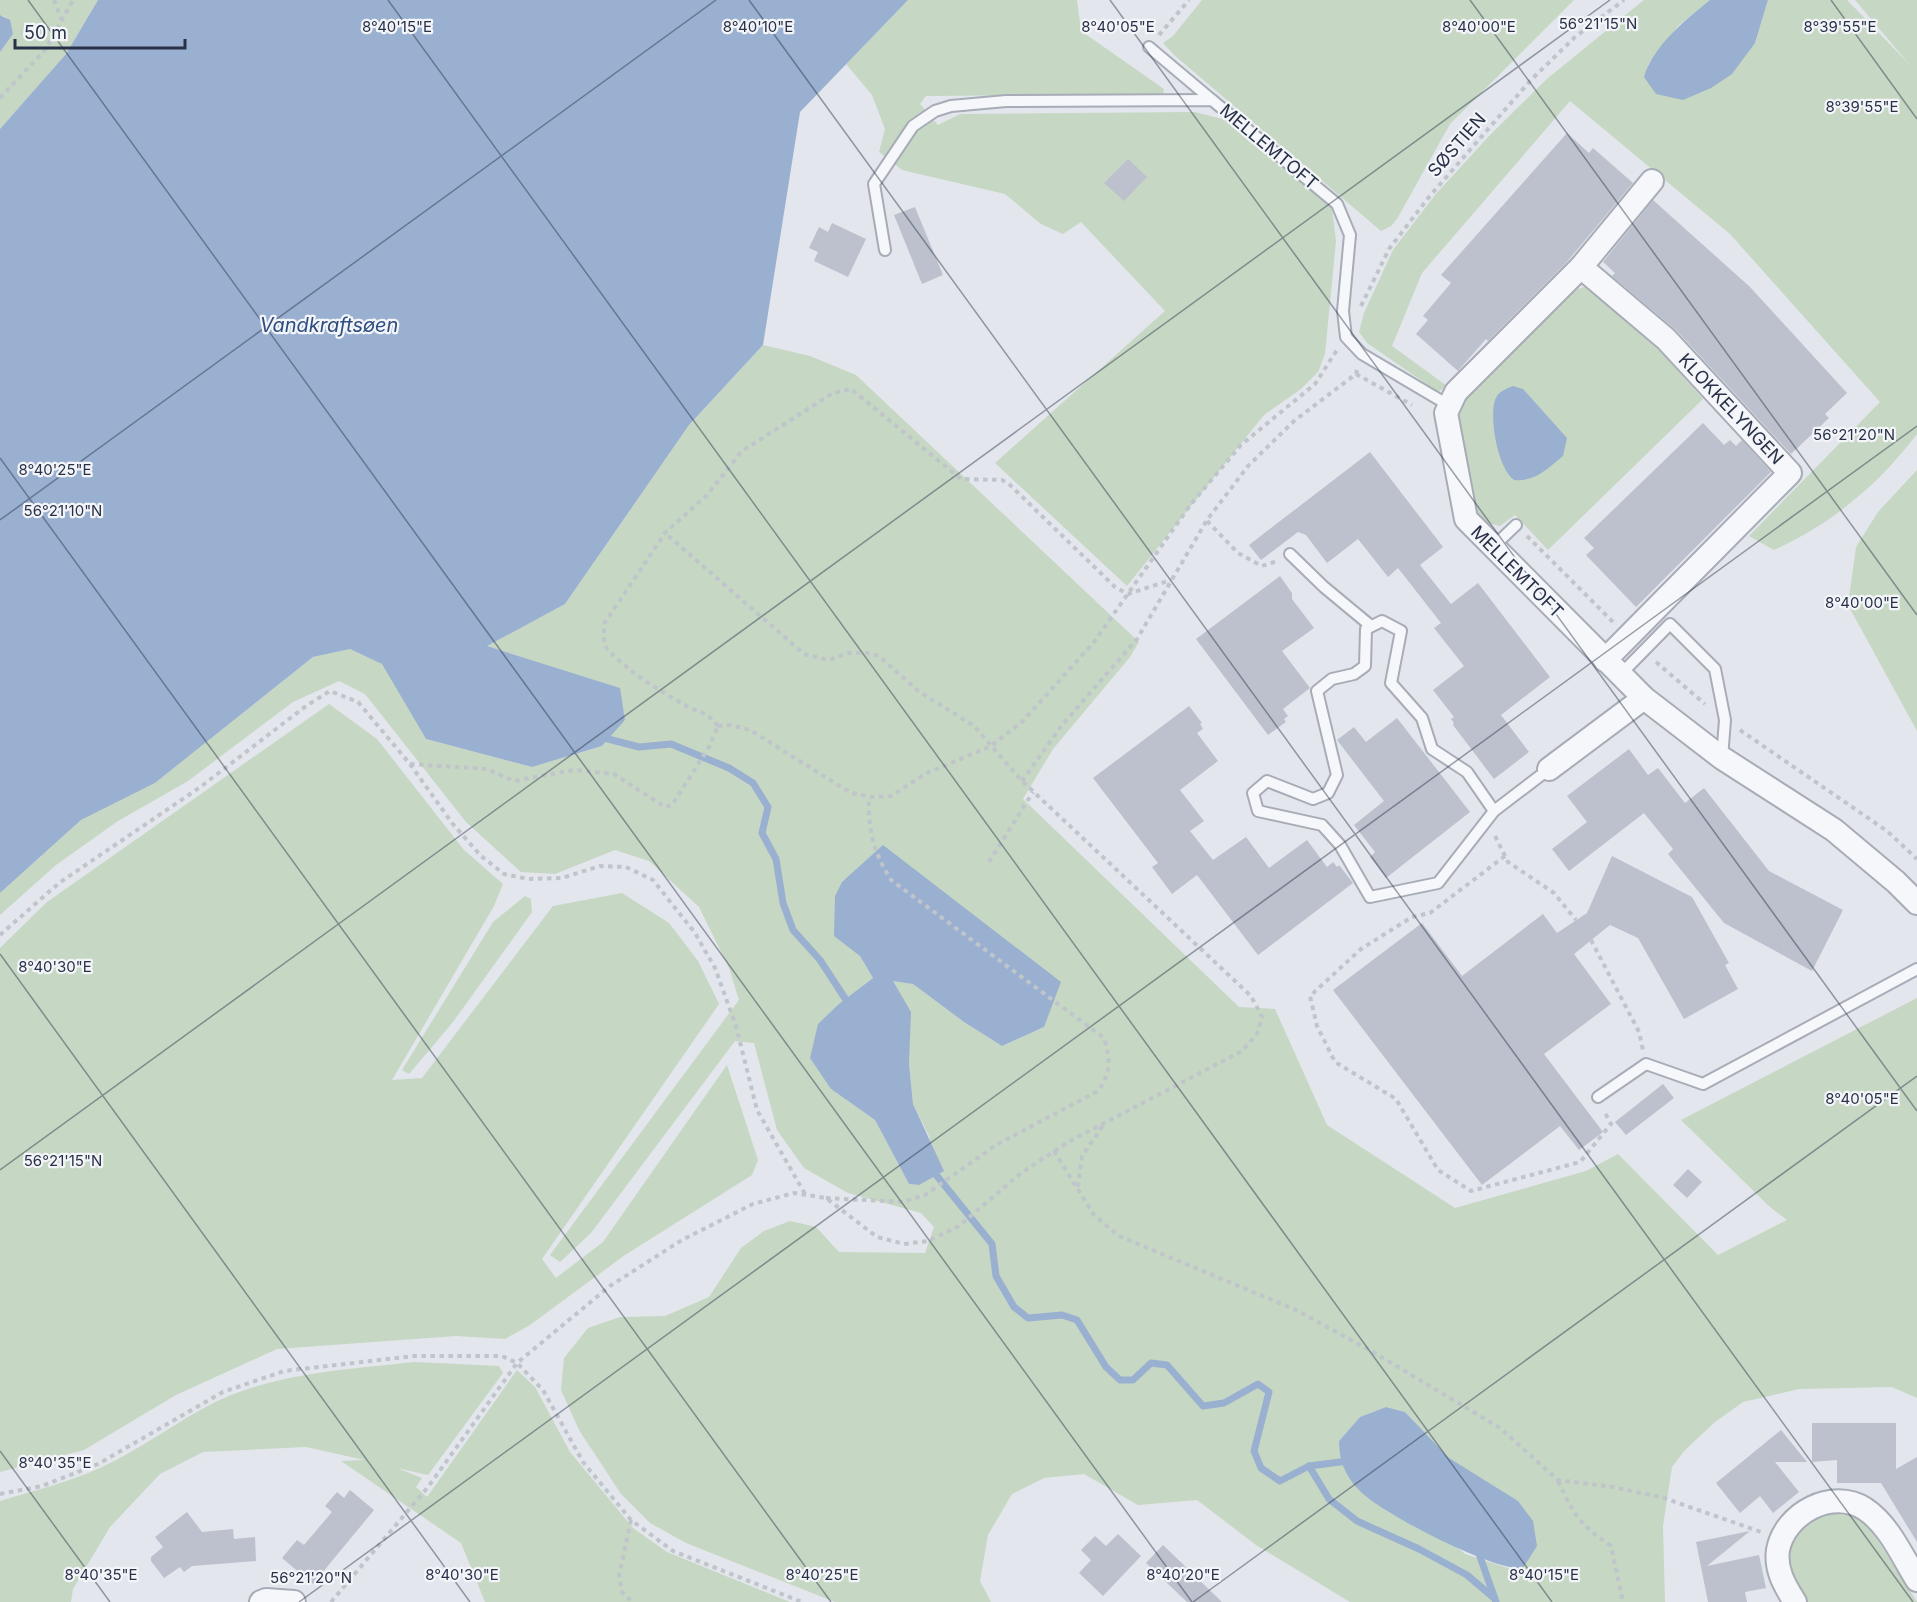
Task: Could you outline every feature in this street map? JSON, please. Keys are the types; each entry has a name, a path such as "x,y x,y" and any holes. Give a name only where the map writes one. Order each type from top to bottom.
{"street":[{"path":"1450,406 1456,392 1581,267 1652,181"},
{"name":"KLOKKELYNGEN","path":"1581,267 1666,339 1790,473 1612,667"},
{"name":"MELLEMTOFT","path":"1450,406 1446,413 1466,519 1493,548 1644,698 1722,758 1834,830 1896,882 1917,903"},
{"path":"1549,769 1644,698"},
{"path":"1795,1602 1779,1576 1778,1551 1782,1540 1801,1514 1822,1502 1848,1502 1864,1509 1884,1525 1917,1580"},
{"path":"261,1602 266,1600 294,1602"}],"lane":[{"name":"MELLEMTOFT","path":"1149,47 1337,204 1350,235 1344,311 1346,337"},
{"name":"MELLEMTOFT","path":"885,250 874,184 913,126 935,111 951,106 1006,101 1212,100"},
{"path":"1346,337 1362,354 1450,406"},
{"path":"1493,548 1516,525"},
{"path":"1290,554 1324,587 1371,626"},
{"path":"1491,815 1467,772 1432,749 1422,718 1391,684 1401,631 1382,621 1366,629 1365,666 1354,675 1332,679 1317,691 1337,775 1328,793 1313,799 1267,781 1253,793 1258,811 1322,825 1340,845 1370,897 1438,883 1491,815 1549,769"},
{"path":"1612,667 1670,624 1715,669 1725,720 1722,758"},
{"path":"1598,1097 1646,1064 1703,1084 1917,969"}],"path":[{"path":"54,0 62,20"},
{"path":"1,96 45,50 73,0"},
{"path":"1149,47 1189,0"},
{"name":"SØSTIEN","path":"869,797 891,796 925,774 991,746 1022,722 1094,642 1191,504 1242,445 1315,384 1346,337 1389,249 1429,197 1530,81 1575,37 1624,0"},
{"path":"1022,781 1062,725 1137,639 1207,520 1248,466 1294,421 1356,374 1414,406"},
{"path":"718,726 708,713 686,706 621,665 604,645 604,624 665,533 707,495 742,450 833,393 852,389 961,479 1002,480 1009,484 1115,587 1128,594 1171,580"},
{"path":"1207,520 1238,553 1262,566 1271,565 1290,554"},
{"path":"665,533 804,654 829,660 848,653 867,653 879,657 918,691 974,726 1033,792 1251,996 1262,1017 1257,1034 1242,1051 1054,1151 1021,1173 959,1226 927,1241 904,1244 877,1237 826,1198"},
{"path":"0,935 59,883 199,788 306,706 330,691 358,702 410,764 452,823 482,856 504,874 528,879 562,878 600,866 626,867 653,880 695,933 715,968 736,1026 757,1110 805,1195"},
{"path":"331,1602 429,1487 518,1363 610,1286 682,1240 753,1204 794,1193 826,1198 903,1202 929,1193 996,1145 1098,1091 1108,1077 1111,1062 1104,1038 891,880 878,860 868,826 869,797 851,793 750,730 730,725 718,726"},
{"path":"410,764 427,763 487,769 514,781 574,770 614,774 658,805 672,805 709,747 718,726"},
{"path":"988,862 1033,792"},
{"path":"1491,815 1508,862 1554,894 1576,920"},
{"path":"1505,856 1431,913 1413,917 1361,949 1323,982 1310,996 1317,1026 1335,1062 1396,1099 1438,1170 1471,1191 1580,1162 1611,1124 1598,1097"},
{"path":"1591,940 1639,1032 1646,1064"},
{"path":"1078,1188 1082,1156 1104,1123"},
{"path":"1054,1151 1094,1215 1119,1236 1296,1310 1500,1428 1557,1480 1576,1518 1593,1535 1611,1546 1623,1602"},
{"path":"0,1494 42,1486 98,1464 223,1392 284,1371 414,1356 502,1356 518,1363 543,1390 583,1462 631,1520 673,1551 802,1602"},
{"path":"1557,1480 1613,1487 1664,1498 1782,1540"},
{"path":"631,1520 619,1576 622,1592 632,1602"}],"green space":[{"path":"0,0 98,0 66,54 0,129 0,52 13,34 6,17 0,15"},
{"path":"908,0 1077,0 1081,31 1164,89 1163,94 926,96 920,104 938,125 960,114 1195,112 1230,121 1332,209 1336,241 1325,354 1318,372 1301,389 1264,415 1127,586 995,463 1165,311 1081,222 1063,234 1041,224 1005,194 902,170 879,152 885,129 872,95 846,64"},
{"path":"1202,0 1574,0 1450,124 1397,219 1391,226 1381,231 1174,55 1163,43 1173,36"},
{"path":"1644,0 1710,0 1678,26 1648,65 1755,43 1768,0 1847,0 1909,64 1855,0 1917,0 1917,434 1886,470 1853,501 1816,528 1774,550 1749,536 1880,402 1730,234 1570,101 1422,273 1392,346 1447,386 1438,392 1367,343 1359,332 1364,313 1393,250 1435,195 1491,134 1548,78"},
{"path":"1584,287 1663,354 1703,399 1548,550 1515,515 1500,526 1484,522 1469,506 1456,406 1571,291"},
{"path":"763,345 810,356 856,375 1139,642 1130,657 1053,749 1023,799 1239,1007 1275,1009 1327,1125 1455,1208 1586,1171 1618,1154 1718,1255 1787,1220 1770,1207 1681,1120 1917,998 1917,1398 1892,1387 1799,1389 1743,1402 1715,1422 1684,1451 1672,1467 1663,1526 1665,1602 1350,1602 1256,1545 1197,1500 1138,1505 1084,1474 1044,1478 1012,1494 988,1535 980,1581 991,1602 835,1602 686,1543 650,1523 621,1494 579,1430 561,1390 564,1358 588,1328 620,1317 665,1316 709,1297 741,1248 764,1231 790,1221 816,1227 839,1252 925,1253 934,1227 921,1213 848,1193 804,1168 777,1130 754,1043 735,1041 591,1233 560,1262 550,1255 739,1000 729,968 699,907 649,861 615,850 555,874 521,872 466,822 365,694 339,681 293,702 188,781 118,821 56,865 0,915 0,893 81,820 155,783 313,657 350,649 383,664 426,739 532,767 602,746 625,720 619,688 486,646 565,604 689,425","holes":["860,956 1044,1027 1002,1046 964,1022 913,984 893,980 909,1063 913,1104 930,1138 919,1185 909,1184 875,1120 831,1089 840,1003 873,978","1386,1407 1405,1412 1449,1458 1478,1479 1514,1570 1465,1554 1339,1441 1360,1417"]},
{"path":"1917,470 1917,731 1848,605 1856,547 1878,512"},
{"path":"329,704 377,739 464,850 503,884 494,906 392,1080 422,1078 553,906 622,893 669,923 698,961 719,1004 542,1259 556,1278 603,1242 727,1065 758,1160 752,1175 625,1255 530,1325 505,1339 456,1336 277,1349 176,1395 84,1450 0,1472 0,948 47,902"},
{"path":"525,896 531,899 532,912 453,1022 409,1074 402,1070 493,922"},
{"path":"414,1362 499,1366 503,1373 428,1475 397,1468 422,1478 416,1487 427,1497 517,1370 535,1387 570,1452 633,1528 667,1552 790,1602 485,1602 461,1543 341,1461 364,1460 306,1447 203,1452 160,1474 110,1527 73,1589 71,1602 0,1602 0,1501 102,1467 216,1402 253,1387 321,1372"},
{"path":"1828,1513 1854,1516 1868,1525 1917,1602 1807,1602 1791,1577 1788,1552 1795,1534 1802,1527 1818,1516"}],"water":[{"name":"Vandkraftsøen","path":"98,0 908,0 800,112 763,345 689,425 565,604 487,646 620,688 625,720 602,746 532,767 426,739 382,664 350,649 313,657 155,783 81,820 0,893 0,129 66,54"},
{"path":"1710,0 1768,0 1755,43 1732,74 1711,88 1683,100 1656,94 1644,77 1655,54 1680,25"},
{"path":"0,15 10,20 13,34 0,52"},
{"path":"1513,386 1523,389 1567,438 1563,456 1535,477 1521,480 1514,480 1503,466 1494,431 1493,408 1496,397"},
{"path":"883,845 1061,982 1044,1027 1002,1046 964,1022 913,984 893,981 911,1012 909,1063 913,1104 944,1171 919,1185 909,1184 875,1120 831,1089 810,1058 818,1024 840,1003 873,978 860,956 834,936 835,896 842,882"},
{"path":"1386,1407 1405,1412 1449,1458 1518,1501 1533,1521 1537,1546 1523,1568 1509,1567 1489,1561 1438,1539 1370,1500 1354,1485 1344,1467 1339,1441 1360,1417"}],"building":[{"path":"1567,133 1589,153 1593,148 1633,183 1566,263 1488,341 1486,339 1458,371 1416,334 1428,320 1423,316 1451,283 1441,275"},
{"path":"1128,159 1147,177 1124,201 1104,183"},
{"path":"1653,200 1750,287 1847,393 1825,414 1829,418 1791,454 1676,330 1612,276 1615,273 1603,262"},
{"path":"915,207 943,275 922,284 894,215"},
{"path":"832,223 866,239 848,277 814,261 818,252 809,248 819,227 828,232"},
{"path":"1703,423 1724,445 1730,440 1736,446 1742,440 1771,472 1636,607 1586,555 1594,548 1584,538"},
{"path":"1370,452 1443,547 1420,565 1451,604 1478,583 1550,677 1501,715 1529,752 1494,779 1453,725 1451,719 1454,717 1433,690 1464,666 1434,628 1441,623 1398,568 1388,577 1358,539 1327,563 1306,535 1298,532 1261,560 1249,545"},
{"path":"1280,576 1292,593 1292,599 1314,628 1282,651 1310,688 1283,709 1288,716 1284,719 1286,722 1268,735 1196,639"},
{"path":"1189,706 1202,723 1200,724 1203,729 1197,733 1218,761 1180,790 1204,821 1190,831 1213,860 1246,837 1269,868 1307,840 1327,867 1333,862 1337,867 1339,865 1353,883 1258,955 1197,875 1172,894 1152,867 1158,863 1093,778"},
{"path":"1397,718 1470,812 1386,878 1370,857 1375,852 1354,825 1384,801 1337,740 1354,727 1366,742"},
{"path":"1629,749 1648,775 1658,768 1685,803 1704,788 1769,871 1843,910 1812,971 1724,923 1668,854 1673,849 1644,813 1569,871 1552,849 1587,822 1567,796"},
{"path":"1612,856 1692,897 1729,963 1725,965 1738,989 1684,1019 1638,938 1610,925 1574,954 1611,1004 1544,1054 1603,1132 1579,1150 1560,1126 1482,1185 1333,990 1422,923 1462,976 1543,914 1557,933 1587,913"},
{"path":"1663,1084 1674,1098 1626,1135 1615,1122"},
{"path":"1688,1169 1702,1182 1687,1198 1673,1185"},
{"path":"1812,1423 1896,1423 1896,1469 1917,1457 1917,1542 1881,1483 1837,1483 1837,1460 1812,1462"},
{"path":"1781,1430 1807,1462 1775,1462 1799,1492 1773,1513 1760,1496 1740,1513 1716,1483"},
{"path":"350,1490 374,1510 313,1584 282,1558 297,1540 304,1545 332,1512 325,1506 337,1492 344,1498"},
{"path":"187,1512 202,1532 233,1529 234,1539 255,1537 256,1561 192,1566 184,1572 180,1567 164,1578 151,1561 151,1557 163,1547 155,1537"},
{"path":"1750,1531 1707,1566 1759,1555 1766,1588 1745,1592 1747,1602 1708,1602 1696,1542"},
{"path":"1118,1534 1141,1556 1103,1596 1079,1573 1091,1560 1081,1550 1095,1536 1106,1546"},
{"path":"1163,1545 1222,1602 1187,1602 1146,1563"}],"waterway":[{"path":"608,739 639,747 671,744 729,768 753,783 768,807 762,833 776,859 783,903 793,930 820,960 850,1006"},
{"path":"933,1171 992,1244 996,1276 1014,1307 1028,1318 1062,1315 1077,1320 1106,1367 1120,1380 1133,1380 1151,1363 1167,1365 1203,1406 1224,1403 1258,1384 1269,1392 1254,1451 1261,1468 1280,1481 1309,1466 1348,1461"},
{"path":"1309,1466 1329,1499 1357,1521 1419,1549 1467,1575 1494,1598"},
{"path":"1478,1551 1496,1602"}]}
